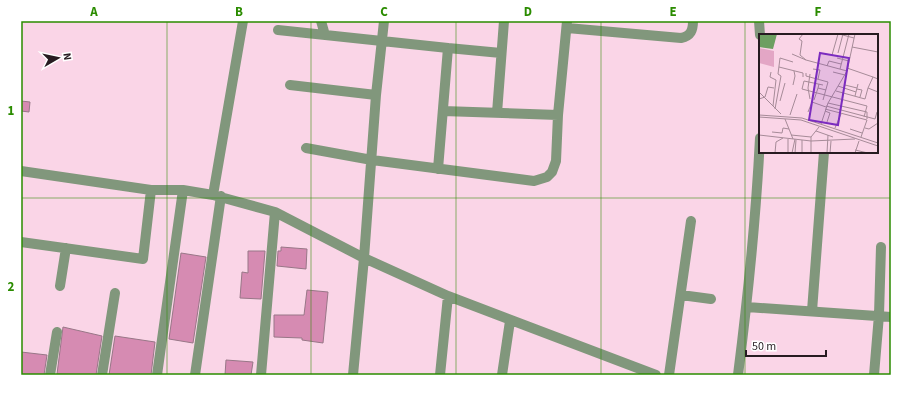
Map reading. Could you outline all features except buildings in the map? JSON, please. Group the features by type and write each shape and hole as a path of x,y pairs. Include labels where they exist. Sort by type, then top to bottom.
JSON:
{"street":[{"path":"195,375 217,196 243,21"},
{"path":"321,21 325,35"},
{"path":"353,375 364,258 376,95 383,42 384,21"},
{"path":"498,113 504,21"},
{"path":"306,148 372,160 534,181 547,177 552,172 556,161 558,115 567,24 681,38 687,36 692,31 693,21"},
{"path":"759,21 760,34"},
{"path":"278,30 501,53"},
{"path":"438,169 448,48"},
{"path":"290,85 376,95"},
{"path":"442,111 558,115"},
{"path":"738,375 747,307 759,153"},
{"path":"812,311 824,153"},
{"path":"21,171 151,190 183,190 217,196 275,212 364,258 448,296 656,375"},
{"path":"21,242 143,259 151,190"},
{"path":"157,375 183,190"},
{"path":"261,375 275,212"},
{"path":"669,375 691,221"},
{"path":"874,375 879,315 881,247"},
{"path":"60,286 66,248"},
{"path":"102,375 115,293"},
{"path":"681,295 711,299"},
{"path":"440,375 448,296"},
{"path":"747,307 891,317"},
{"path":"502,375 510,320"},
{"path":"50,375 57,332"}]}
